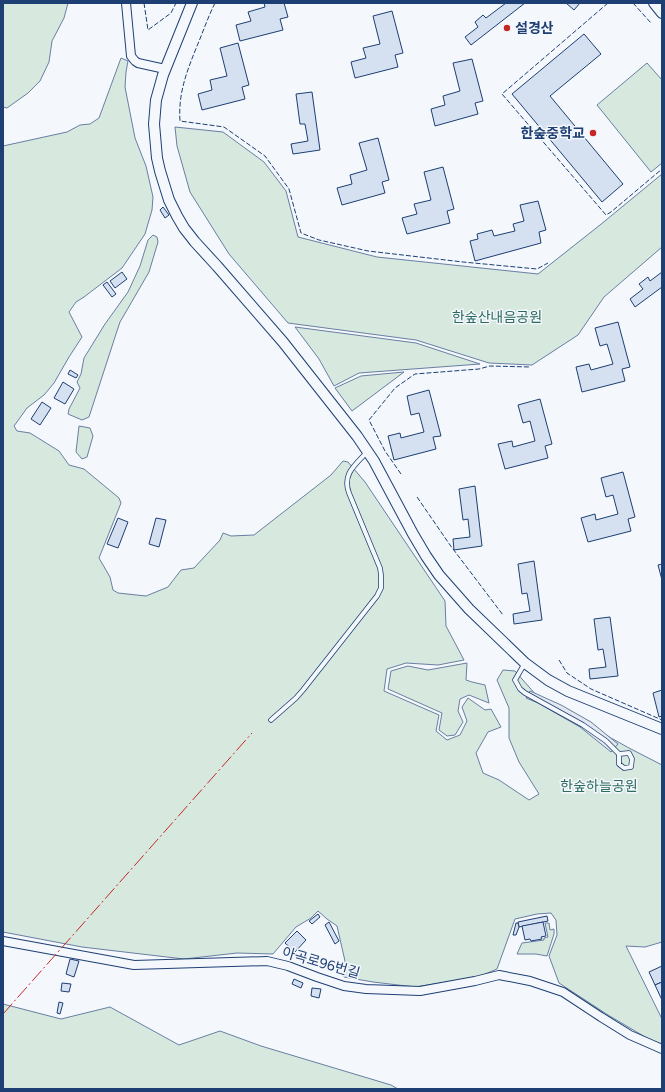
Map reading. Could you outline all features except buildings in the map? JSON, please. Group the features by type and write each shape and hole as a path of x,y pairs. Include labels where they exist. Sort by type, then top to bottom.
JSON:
{"street":[{"path":"126,3 130,52 133,59 138,63 165,69"},
{"path":"192,3 161,80 156,100 154,124 160,171 167,195 177,216 195,242 283,342 357,436 368,452 413,534 432,565 469,609 525,663 548,680 568,691 662,729"},
{"path":"654,3 662,13"},
{"name":"아곡로96번길","path":"3,941 134,965 267,960 344,986 366,989 420,991 499,975 530,981 563,992 630,1035 662,1050"}],"lane":[{"path":"271,720 303,690 371,604 381,588 380,568 346,485 346,480 351,469 368,452"},
{"path":"525,663 515,680 520,689 583,725 606,741 619,754"}],"green space":[{"path":"3,3 68,3 64,18 52,41 49,62 40,81 28,93 7,108 3,107"},
{"name":"한숲하늘공원","path":"121,58 128,61 125,87 135,138 146,166 153,197 152,210 145,234 122,268 76,302 69,312 82,337 54,383 44,395 27,408 14,426 17,431 30,433 59,451 69,465 84,469 119,498 121,503 99,558 110,577 113,590 118,593 146,596 168,587 181,570 194,568 220,540 223,533 231,536 254,535 331,475 343,461 348,462 365,482 445,601 446,626 464,660 438,665 406,663 387,669 384,691 439,715 436,731 447,740 460,735 467,721 462,707 468,698 485,710 491,709 501,727 488,732 476,753 483,773 499,780 529,800 539,794 519,762 509,738 509,708 497,680 503,670 515,671 537,696 662,765 662,942 645,947 626,946 662,1019 662,1043 657,1044 608,1015 559,983 549,956 557,935 556,920 551,913 537,914 515,919 497,969 478,977 415,987 344,977 345,961 337,926 318,911 311,918 296,927 273,954 237,953 184,959 82,947 3,932 3,146 67,132 80,125 90,124 99,118"},
{"path":"647,63 662,80 662,163 651,172 597,105"},
{"name":"한숲산내음공원","path":"175,127 223,132 264,162 286,191 298,237 377,257 538,274 662,174 662,247 604,297 578,335 532,365 489,363 416,340 288,323 229,254 190,192 177,146"},
{"path":"153,235 157,237 158,242 149,272 120,322 89,417 82,420 68,414 80,388 77,382 81,374 84,358 105,324 128,292 140,266 148,240"},
{"path":"295,327 416,343 480,364 359,373 334,386 319,359"},
{"path":"404,372 352,411 335,388 361,376"},
{"path":"79,426 90,428 93,436 87,457 82,459 76,452"},
{"path":"467,663 466,680 485,685 489,703 469,695 460,699 458,711 463,722 455,735 447,736 439,730 442,713 388,689 391,671 408,666 428,670"},
{"path":"545,923 549,923 550,930 554,929 554,934 547,956 536,954 517,954 522,943 544,940 544,938 548,937"},
{"path":"3,1004 61,1019 110,1007 179,1045 220,1031 261,1046 391,1085 398,1089 3,1089"}],"shaded area":[{"path":"530,691 561,705 591,722 618,744 611,752 580,727 538,703 526,698"}],"fence":[{"path":"144,3 148,30 171,13 176,3"},
{"path":"215,3 193,55 184,82 180,101 180,121 224,127 265,156 289,189 301,233 319,240 368,251 537,269 548,263"},
{"path":"608,3 502,94 606,215 662,169"},
{"path":"633,3 651,23"},
{"path":"401,474 385,451 369,420 395,388 415,374 479,369 490,366 530,367"},
{"path":"417,497 450,545 503,615"},
{"path":"559,660 567,673 591,689 662,720"}],"power":[{"path":"3,1014 252,733"}],"place":[{"name":"설경산","path":"507,28"},
{"name":"한숲중학교","path":"593,133"}]}
